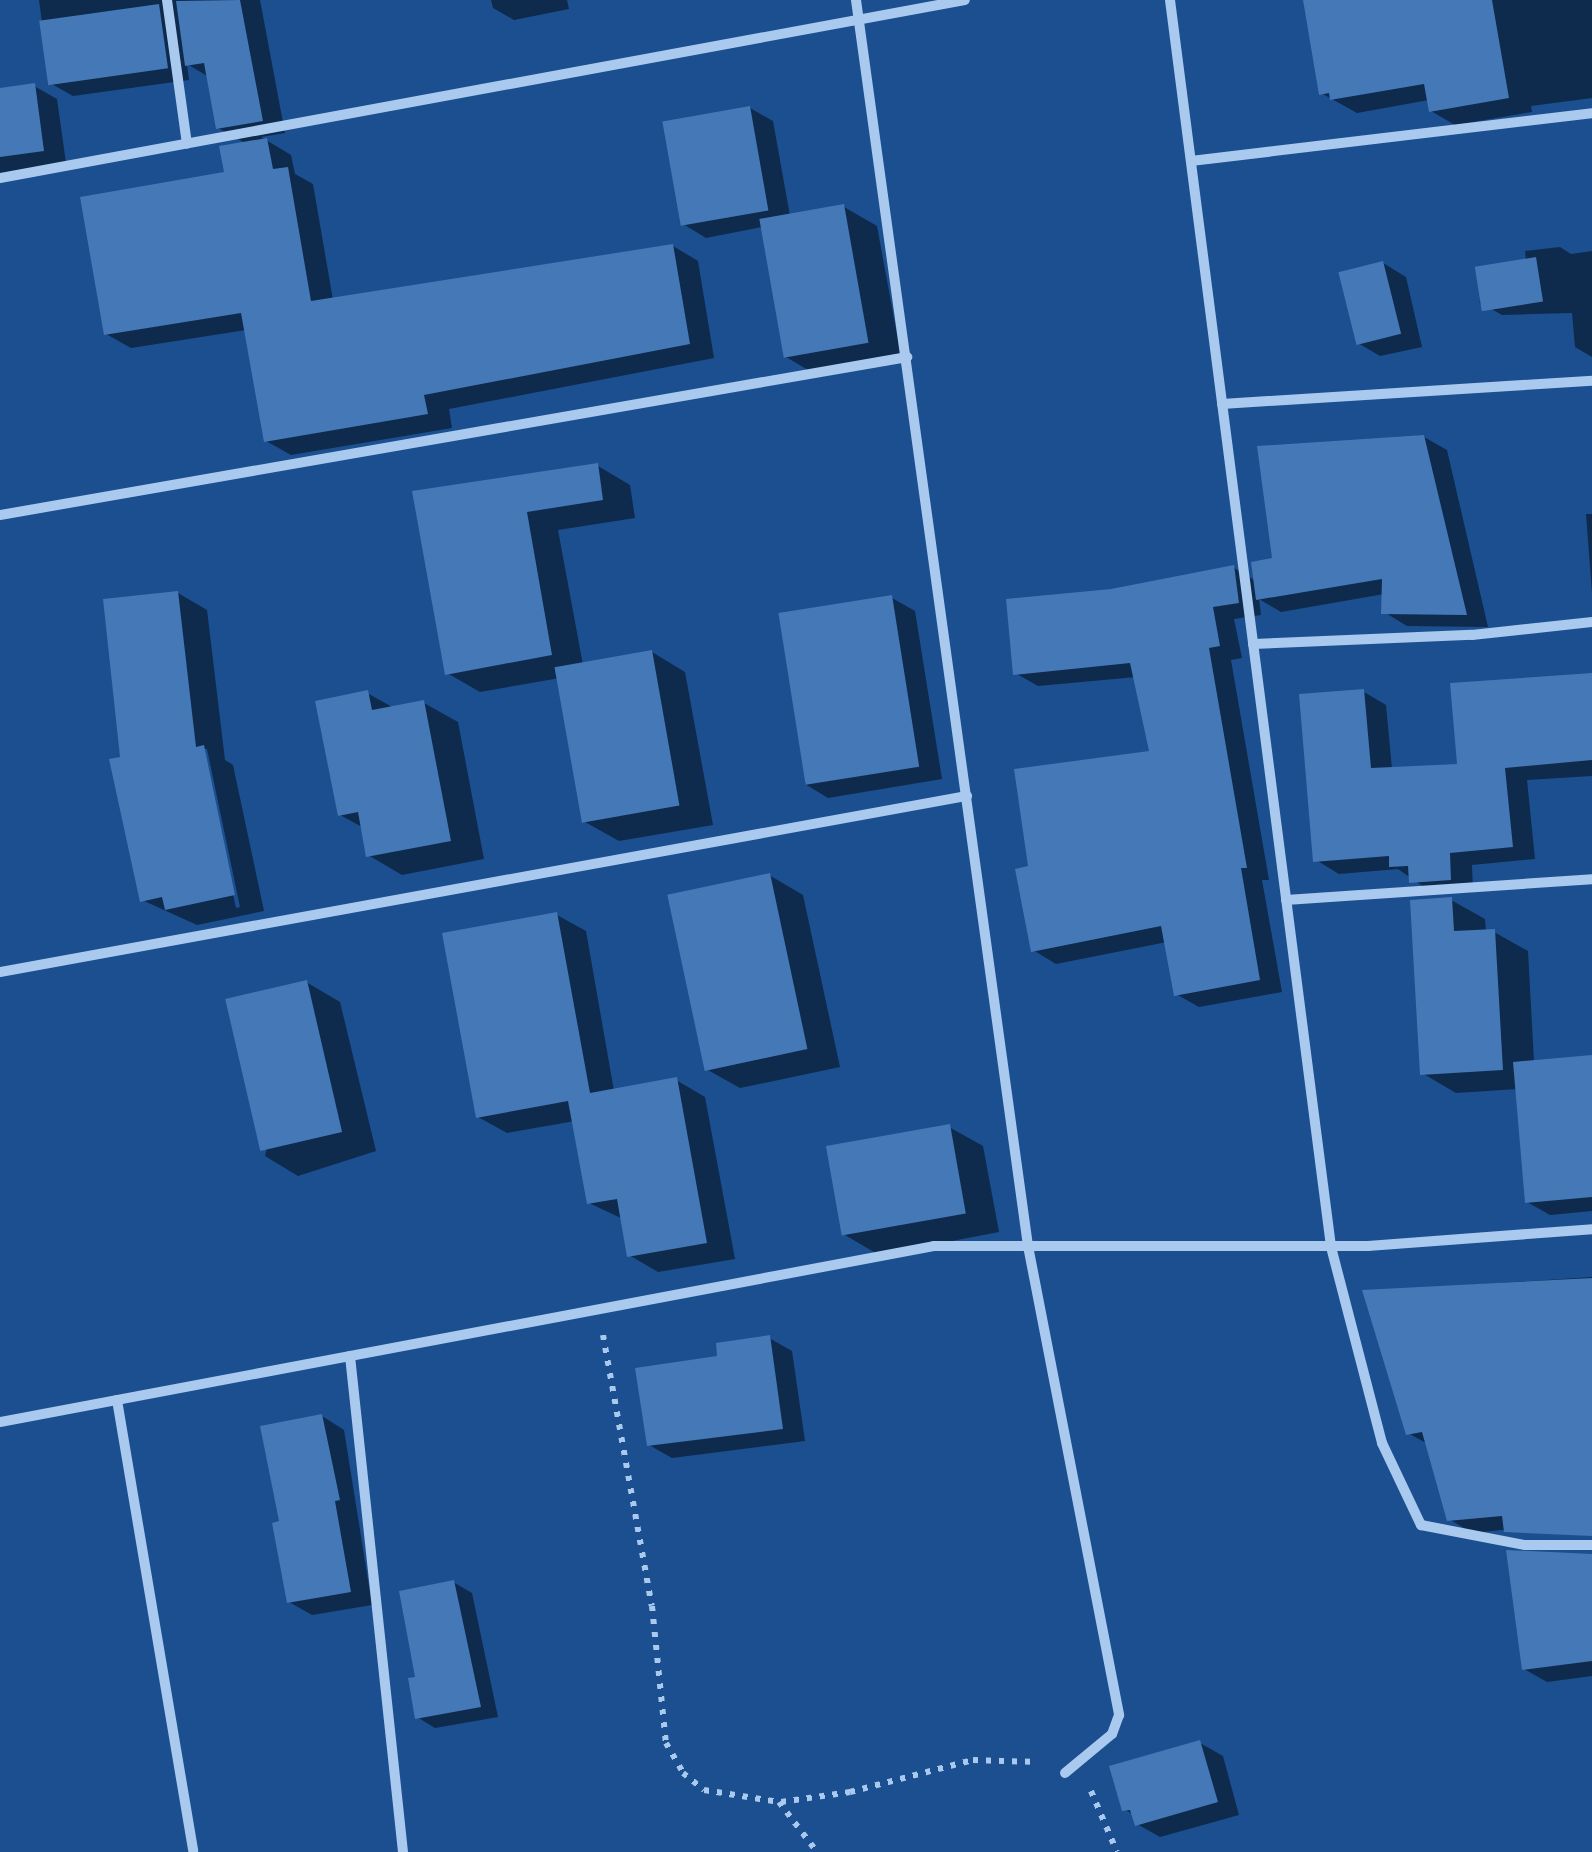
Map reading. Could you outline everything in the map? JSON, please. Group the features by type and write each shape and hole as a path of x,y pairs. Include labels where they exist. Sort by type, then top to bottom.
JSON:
{"street":[{"path":"167,0 187,144"},
{"path":"856,0 1028,1246 1119,1715 1112,1734 1065,1772"},
{"path":"0,178 964,0"},
{"path":"1170,0 1331,1247 1382,1443 1421,1525 1525,1545 1592,1545"},
{"path":"1191,161 1592,113"},
{"path":"0,515 907,357"},
{"path":"1222,404 1592,381"},
{"path":"1253,644 1472,635 1592,622"},
{"path":"0,972 967,796"},
{"path":"1286,900 1592,879"},
{"path":"0,1422 934,1246 1331,1247 1592,1229"},
{"path":"350,1356 403,1852"},
{"path":"117,1400 193,1851"}],"path":[{"path":"598,1309 652,1606 666,1742 683,1773 704,1790 780,1802 850,1792 972,1760 1040,1762 1087,1782 1117,1852"},
{"path":"780,1802 818,1852"}],"building":[{"path":"240,0 263,121 216,129 204,63 185,66 176,1"},
{"path":"1303,0 1492,0 1509,98 1429,112 1424,84 1330,100 1329,93 1319,95"},
{"path":"159,4 168,68 48,85 39,21"},
{"path":"35,83 44,151 0,157 0,88"},
{"path":"750,106 768,210 681,226 662,121"},
{"path":"267,138 273,169 288,167 311,301 673,244 690,344 424,395 428,414 264,442 241,313 104,335 80,197 224,172 219,146"},
{"path":"844,204 868,343 784,358 759,219"},
{"path":"1536,257 1543,301 1482,311 1475,267"},
{"path":"1383,261 1401,334 1357,345 1338,272"},
{"path":"1424,435 1467,615 1381,614 1382,579 1256,600 1251,562 1272,558 1257,446"},
{"path":"598,463 603,500 527,512 552,655 445,675 412,491"},
{"path":"1234,565 1239,603 1213,607 1220,646 1209,648 1247,868 1241,868 1260,980 1174,996 1161,926 1031,952 1015,869 1028,866 1014,769 1149,751 1130,663 1013,675 1006,599 1111,589"},
{"path":"178,591 196,747 204,745 235,895 165,910 162,897 140,902 109,759 120,757 103,599"},
{"path":"892,595 919,767 806,785 778,613"},
{"path":"652,650 679,806 582,823 555,667"},
{"path":"1592,673 1592,760 1505,768 1513,847 1450,853 1451,880 1409,883 1408,866 1389,867 1389,856 1313,862 1299,694 1364,689 1371,768 1457,764 1450,683"},
{"path":"368,690 372,710 424,700 451,841 366,857 358,812 338,816 315,701"},
{"path":"770,873 807,1049 705,1071 667,895"},
{"path":"1452,897 1454,931 1495,929 1503,1070 1420,1075 1410,900"},
{"path":"557,912 590,1093 677,1077 707,1243 627,1257 617,1199 587,1204 568,1101 476,1118 442,933"},
{"path":"307,980 342,1132 260,1151 225,999"},
{"path":"1592,1055 1592,1197 1525,1203 1513,1062"},
{"path":"950,1124 966,1214 842,1235 826,1146"},
{"path":"1592,1278 1592,1536 1504,1532 1502,1516 1447,1521 1422,1432 1406,1435 1362,1290"},
{"path":"770,1335 783,1429 647,1446 635,1368 717,1356 716,1343"},
{"path":"322,1414 340,1500 335,1501 351,1592 287,1603 272,1523 279,1521 260,1426"},
{"path":"1506,1550 1592,1554 1592,1661 1522,1670"},
{"path":"454,1580 481,1707 415,1719 408,1678 415,1677 399,1591"},
{"path":"1200,1740 1218,1802 1135,1826 1130,1810 1122,1811 1109,1766"}]}
